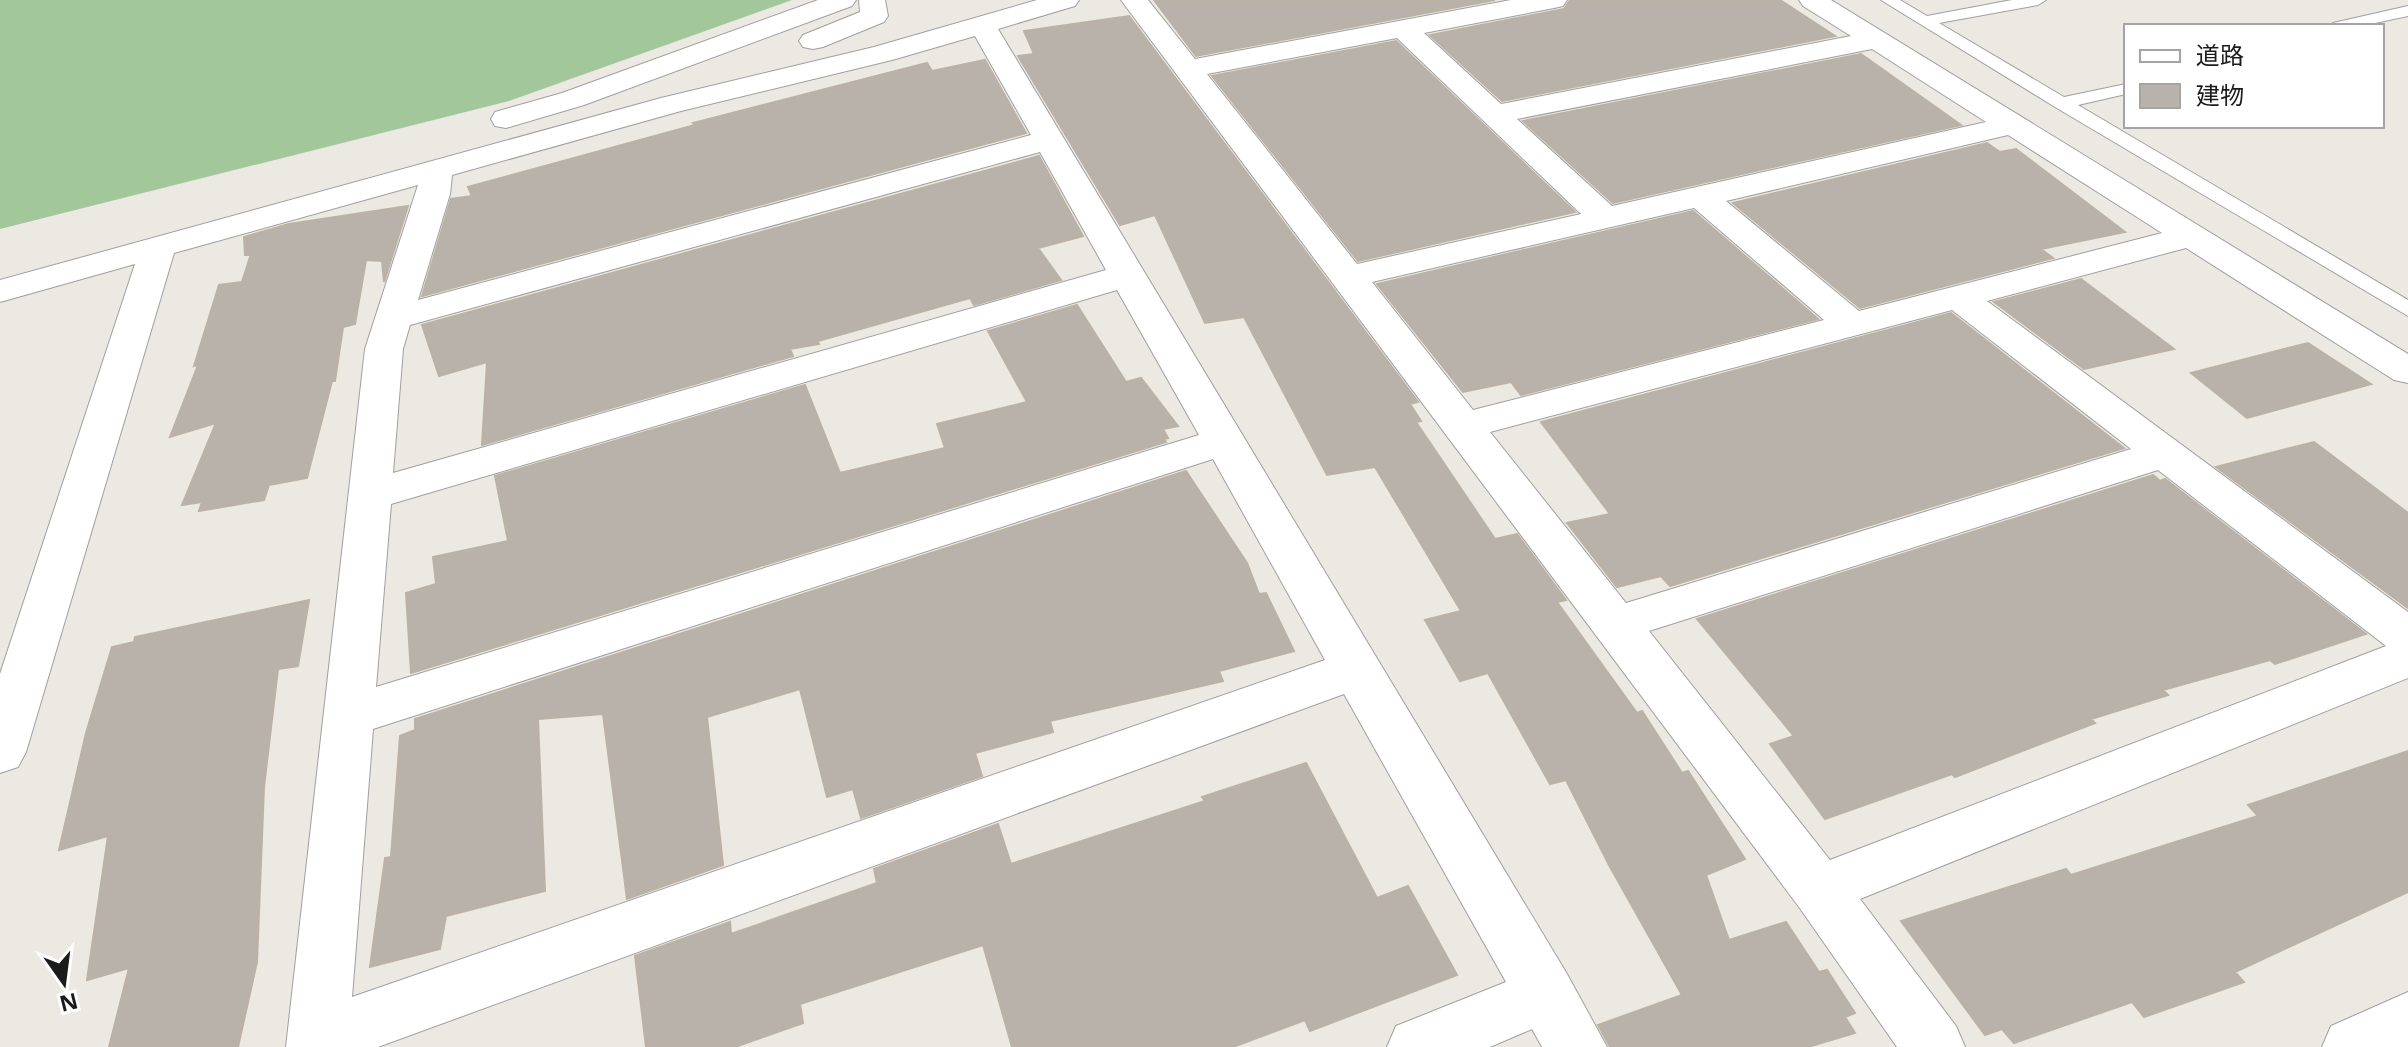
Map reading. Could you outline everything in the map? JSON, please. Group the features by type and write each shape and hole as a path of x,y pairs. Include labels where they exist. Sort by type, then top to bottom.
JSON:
{"street":[{"path":"0,264 573,99 843,0"},
{"path":"672,104 713,82 874,16 872,0"},
{"path":"0,291 672,104 882,54 1066,0"},
{"path":"1134,0 1819,889 1934,1047"},
{"path":"1187,69 1554,0"},
{"path":"1812,0 2408,371"},
{"path":"982,24 1576,1047"},
{"path":"1403,28 1605,218"},
{"path":"1494,114 1876,40"},
{"path":"1348,277 2013,125"},
{"path":"391,319 1049,140"},
{"path":"437,169 433,194 384,349 317,1043 1357,669"},
{"path":"1701,197 1852,324"},
{"path":"1462,426 2192,236"},
{"path":"0,752 159,245"},
{"path":"370,495 1128,275"},
{"path":"1958,297 2408,637"},
{"path":"349,716 1225,441"},
{"path":"1615,624 2165,453"},
{"path":"1819,889 2408,658"},
{"path":"1418,1047 1546,994"},
{"path":"2353,1047 2408,1021"}],"lane":[{"path":"1889,0 2408,309"},
{"path":"1924,21 2038,0"},
{"path":"2348,24 2408,11"},
{"path":"2061,103 2124,89"},
{"path":"2382,294 2408,287"}],"green space":[{"path":"0,0 792,0 509,101 0,229"}],"building":[{"path":"1154,0 1495,0 1196,56"},
{"path":"1570,0 1780,0 1835,36 1502,101 1430,35 1564,9"},
{"path":"1129,16 1418,402 1410,404 1421,421 1416,422 1495,539 1517,534 1566,600 1557,602 1637,713 1642,711 1682,773 1688,771 1745,859 1706,875 1729,940 1786,922 1819,972 1827,970 1855,1013 1845,1017 1855,1033 1808,1047 1610,1047 1598,1025 1682,995 1609,865 1566,780 1550,784 1488,673 1460,681 1425,620 1461,611 1375,467 1327,475 1244,317 1205,323 1155,215 1120,225 1018,56 1034,54 1024,31"},
{"path":"1396,41 1575,212 1358,261 1212,76"},
{"path":"1861,54 1961,125 1613,203 1523,121"},
{"path":"985,60 1026,133 422,296 451,199 472,196 468,187 695,125 693,123 927,63 932,71"},
{"path":"1987,143 2000,152 2016,149 2125,232 2041,249 2053,258 1860,308 1733,203"},
{"path":"1039,156 1083,236 1038,248 1061,280 974,305 970,298 818,341 819,344 790,349 793,356 482,445 487,362 439,376 422,325"},
{"path":"408,206 384,282 382,261 366,260 355,324 343,327 335,381 332,381 307,478 269,485 264,500 199,511 202,502 182,505 216,423 170,437 198,365 194,366 219,285 242,282 250,257 255,255 245,255 244,237 289,224"},
{"path":"1693,211 1818,319 1521,395 1511,382 1463,392 1377,284"},
{"path":"2081,279 2174,349 2084,369 1994,302"},
{"path":"1077,305 1126,382 1141,378 1178,426 1163,429 1168,438 1164,439 1166,442 411,673 406,593 436,584 433,557 508,541 495,476 805,385 840,473 945,448 937,424 1027,402 988,331"},
{"path":"1951,313 2124,448 1670,586 1661,576 1617,587 1567,523 1610,514 1541,422"},
{"path":"2308,343 2371,384 2247,418 2191,373"},
{"path":"2314,442 2408,513 2408,608 2216,467"},
{"path":"1186,471 1247,563 1259,594 1266,593 1294,651 1219,671 1223,681 1050,721 1053,732 975,753 982,776 861,818 853,789 827,797 800,689 707,717 723,865 627,899 603,714 538,719 545,891 446,916 440,949 370,967 385,858 391,857 400,736 415,730 415,719"},
{"path":"2153,475 2160,481 2165,479 2366,634 2275,664 2270,660 2163,690 2168,695 2091,719 2095,723 1955,777 1952,774 1825,819 1770,744 1794,736 1697,619"},
{"path":"309,600 298,666 278,669 264,787 257,962 238,1047 109,1047 129,968 87,980 108,836 59,850 86,733 112,647 134,642 135,637"},
{"path":"2408,751 2408,892 2235,972 2244,982 2144,1017 2132,1002 2014,1043 2002,1029 1985,1035 1901,921 2066,869 2071,875 2258,816 2248,805"},
{"path":"1306,763 1377,898 1408,886 1457,975 1310,1031 1305,1020 1233,1047 1012,1047 983,945 800,1004 803,1023 735,1047 646,1047 635,956 730,922 731,934 877,883 874,869 998,824 1011,864 1205,801 1202,797"}]}
